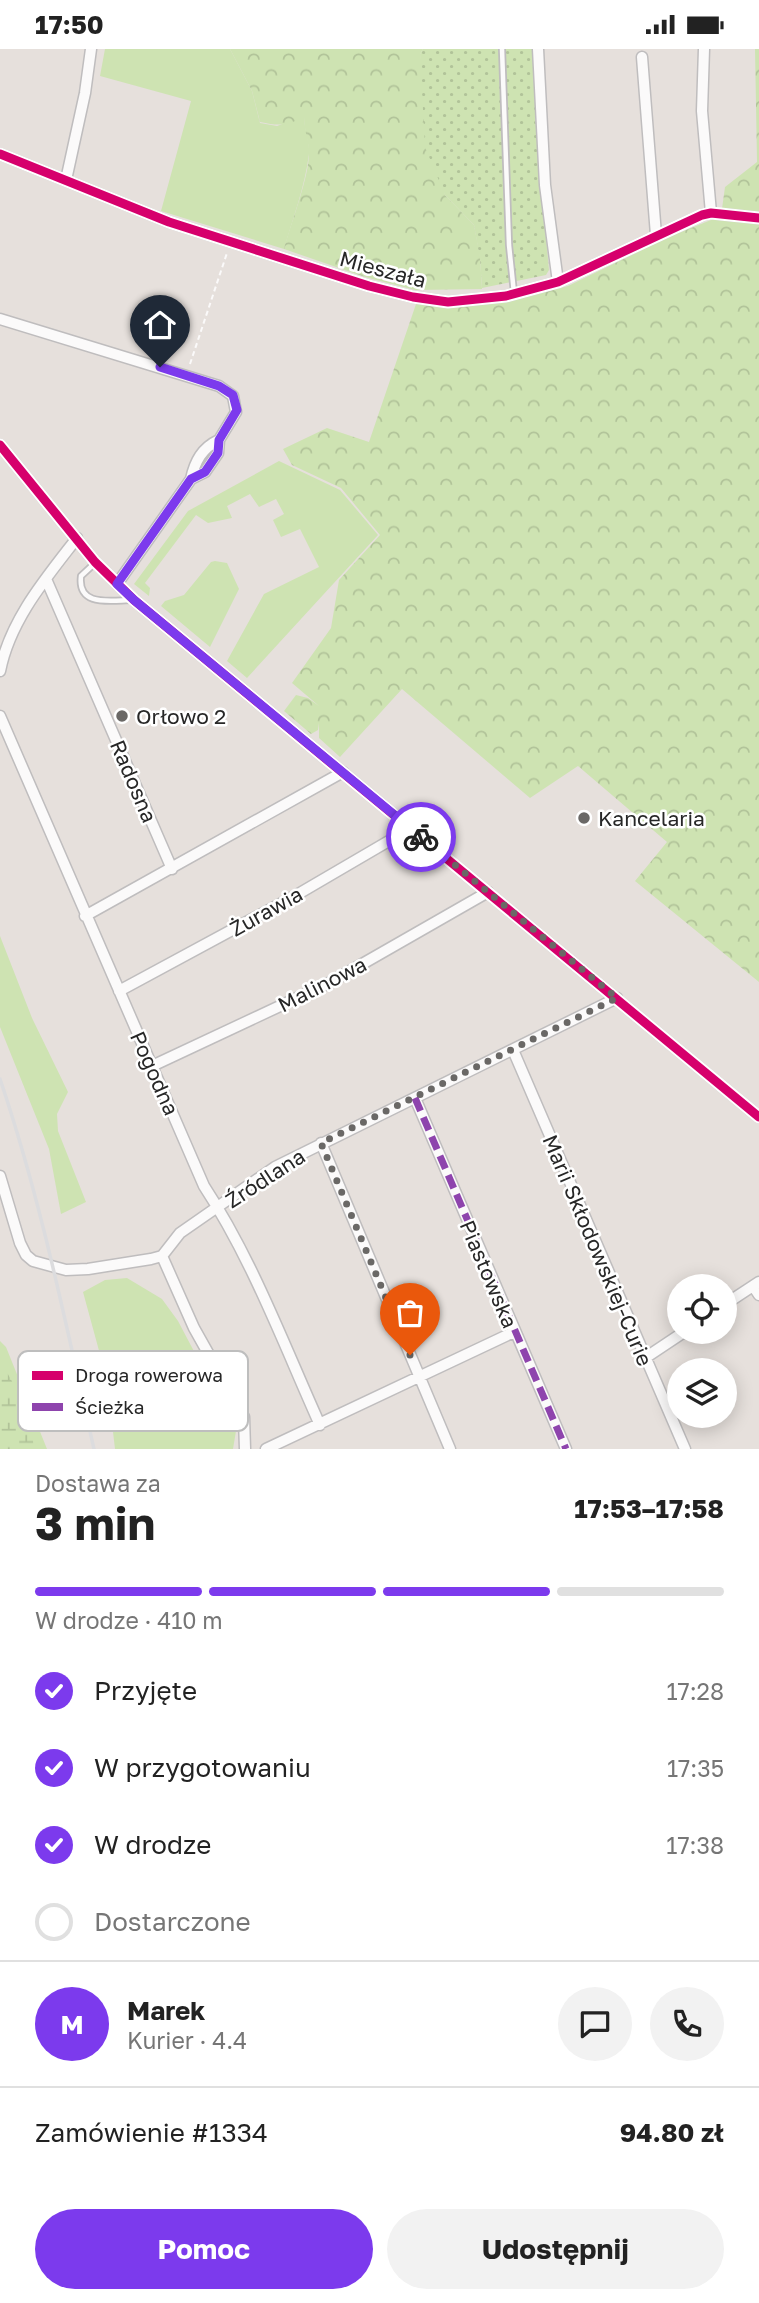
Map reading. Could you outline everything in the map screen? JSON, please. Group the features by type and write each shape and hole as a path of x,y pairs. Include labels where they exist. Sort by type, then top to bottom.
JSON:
{"street":[{"path":"66,180 85,93 91,49"},
{"path":"538,49 545,185 558,282"},
{"path":"704,49 702,111 711,213"},
{"path":"642,57 656,235"},
{"name":"Mieszała","path":"0,155 169,222 369,286 412,297 448,302 514,295 558,282 695,217 711,213 759,218"},
{"path":"0,319 186,375 219,386 233,395 236,412 219,440 208,445 194,464 191,479 117,584"},
{"path":"0,445 95,562 134,600 759,1117"},
{"path":"0,671 1,655 28,605 77,538"},
{"name":"Radosna","path":"46,579 172,869"},
{"name":"Pogodna","path":"0,716 204,1186 218,1207 258,1288 320,1425"},
{"path":"85,916 342,772"},
{"name":"Żurawia","path":"119,991 293,897 411,828"},
{"name":"Malinowa","path":"152,1066 329,983 488,892"},
{"name":"Źródlana","path":"162,1256 180,1233 275,1167 617,998"},
{"name":"Marii Skłodowskiej-Curie","path":"513,1050 685,1449"},
{"name":"Piastowska","path":"415,1098 566,1449"},
{"path":"321,1143 450,1449"},
{"path":"0,1177 20,1243 26,1255 33,1261 66,1270 88,1269 162,1256 185,1310 208,1351"},
{"path":"737,1298 757,1287"},
{"path":"266,1449 514,1332"},
{"path":"645,1358 667,1343"},
{"path":"244,1431 245,1449"}],"lane":[{"path":"502,49 508,232 514,295"},
{"path":"95,562 80,576 80,588 85,595 98,600 134,600"}],"path":[{"path":"186,375 231,241"}],"green space":[{"path":"105,49 230,49 252,91 260,123 277,126 304,116 309,154 302,190 284,249 161,211 191,101 100,76"},
{"path":"230,49 423,49 420,54 445,195 474,225 480,256 482,289 415,290 365,277 284,249 309,161 304,117 282,124 260,122 252,91"},
{"path":"423,49 535,49 535,116 549,270 546,275 482,288 474,225 445,195 425,147 420,54"},
{"path":"755,49 759,49 759,982 635,881 667,842 578,766 530,798 402,689 340,757 319,738 319,723 318,730 311,734 284,711 296,695 308,698 319,706 292,683 331,628 339,580 380,535 341,488 292,465 283,449 327,428 369,442 416,304 457,305 513,300 568,286 671,236 721,216 725,187 757,162"},
{"path":"279,461 340,490 378,535 247,678 227,661 264,594 319,567 300,529 281,537 273,520 284,514 276,499 259,507 250,494 227,506 232,518 208,523 196,515 145,583 150,588 149,596 134,584 188,511"},
{"path":"211,562 227,563 239,589 210,647 161,606 165,601 184,595"},
{"path":"0,936 32,1018 68,1092 57,1114 58,1131 86,1202 61,1214 49,1149 0,1027"},
{"path":"127,1278 162,1299 178,1321 194,1351 99,1351 83,1292 105,1280"},
{"path":"0,1341 6,1347 18,1377 18,1431 40,1431 47,1449 0,1449"},
{"path":"0,1360 18,1392 18,1431 31,1431 35,1449 0,1449"},
{"path":"113,1431 236,1431 233,1449 115,1449"}],"railway":[{"path":"0,1079 28,1170 72,1351"},
{"path":"90,1431 94,1449"}],"marked path":[{"path":"415,1098 566,1449"}],"cycle path":[{"path":"0,154 169,222 369,286 448,302 506,296 558,282 702,215 711,213 759,218"},
{"path":"0,445 95,562 134,600 759,1117"}],"way so far":[{"path":"410,1355 321,1143 617,998 421,837"}],"place":[{"name":"Orłowo 2","path":"122,716"},
{"name":"Kancelaria","path":"584,818"}],"route":[{"path":"160,367 219,386 233,395 237,410 219,440 218,453 205,472 191,479 117,584 421,837"}]}
